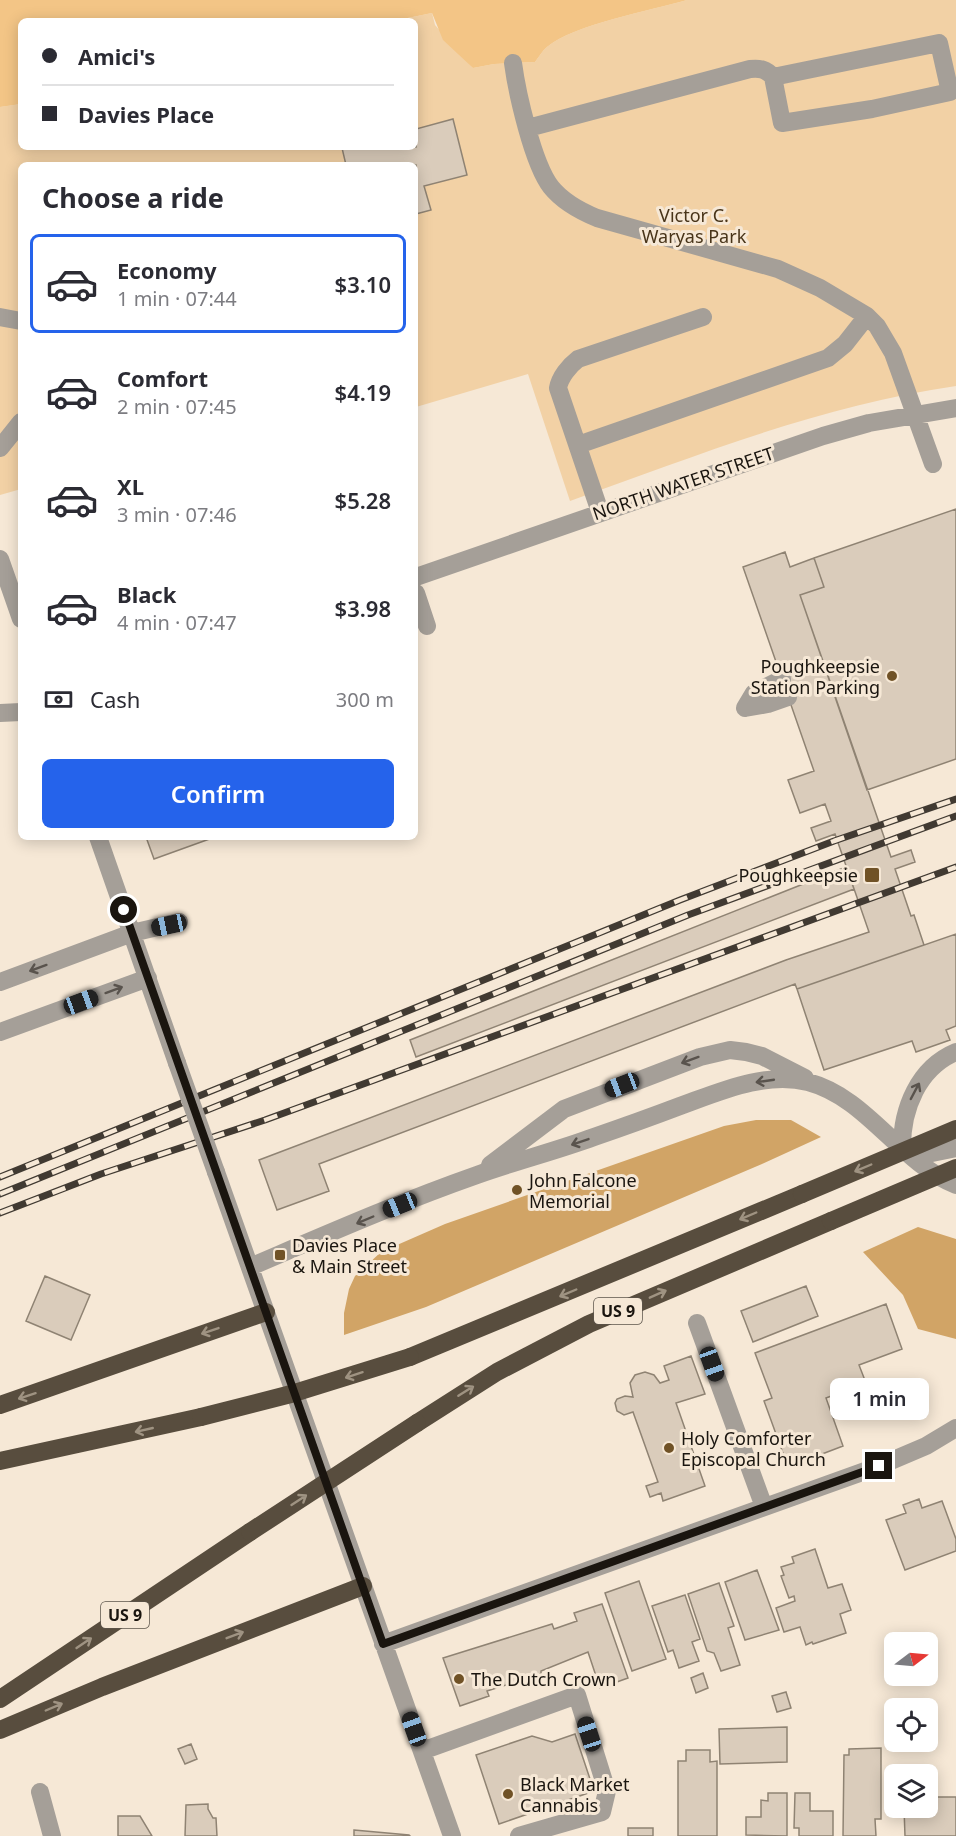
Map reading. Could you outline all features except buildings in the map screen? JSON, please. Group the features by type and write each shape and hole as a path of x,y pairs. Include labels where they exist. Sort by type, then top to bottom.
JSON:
{"highway":[{"name":"US 9","path":"0,1461 201,1417 301,1391 410,1357 956,1129"},
{"name":"US 9","path":"0,1699 497,1372 589,1324 956,1168"},
{"path":"0,1405 266,1312"},
{"path":"0,1730 102,1687 363,1586"}],"street":[{"path":"528,128 759,68 767,71 772,77 782,123 950,92 939,43 772,77"},
{"path":"513,63 528,128 543,176 564,201 580,211 608,222 778,269 820,288 867,316 877,326 893,352 933,464"},
{"path":"578,445 828,358 845,344 867,316"},
{"path":"0,317 18,320"},
{"path":"600,512 558,388 560,380 578,359 703,317"},
{"name":"NORTH WATER STREET","path":"418,576 823,436 869,423 956,408"},
{"path":"0,448 18,426"},
{"path":"0,560 18,611"},
{"path":"418,599 427,626"},
{"path":"782,679 754,693 745,708 768,704 788,697"},
{"path":"0,713 18,712"},
{"path":"99,840 452,1836"},
{"path":"0,981 132,933 179,922"},
{"path":"0,1032 148,978"},
{"path":"478,1174 564,1109 644,1077 730,1050 762,1056 846,1100 930,1171 956,1185"},
{"path":"904,1149 905,1116 917,1087 938,1062 956,1052"},
{"path":"250,1268 478,1174 572,1145 744,1085 787,1079 823,1087"},
{"path":"904,1149 932,1153 956,1148"},
{"path":"697,1323 764,1507"},
{"path":"383,1644 901,1457 926,1446 956,1428"},
{"path":"422,1751 577,1695 607,1791 602,1812 519,1836"},
{"path":"40,1792 52,1836"}],"green space":[{"name":"Victor C. Waryas Park","path":"687,0 956,0 956,386 906,395 808,419 712,450 570,501 528,374 418,406 418,162 18,162 18,490 0,495 0,107 18,104 18,150 418,150 418,18 408,18 432,13 435,25 473,68 494,64 535,62 547,47 559,39 614,19"}],"shaded area":[{"path":"0,0 687,0 575,32 547,47 535,62 494,64 473,68 443,40 432,13 408,18 18,18 18,104 0,107"},
{"path":"756,1120 791,1120 821,1137 426,1307 344,1335 344,1313 349,1289 355,1276 381,1252 445,1224 724,1126"},
{"path":"918,1227 956,1239 956,1339 918,1329 903,1295 863,1252"}],"railway":[{"path":"0,1177 680,900 834,841 956,799"},
{"path":"0,1194 688,915 956,816"},
{"path":"0,1213 101,1174 265,1120 956,867"}],"place":[{"name":"Poughkeepsie Station Parking","path":"892,676"},
{"name":"Poughkeepsie","path":"872,875"},
{"name":"John Falcone Memorial","path":"517,1190"},
{"name":"Davies Place & Main Street","path":"280,1255"},
{"name":"Holy Comforter Episcopal Church","path":"669,1448"},
{"name":"The Dutch Crown","path":"459,1679"},
{"name":"Black Market Cannabis","path":"508,1794"}],"route":[{"path":"124,910 383,1644 879,1466"}]}
